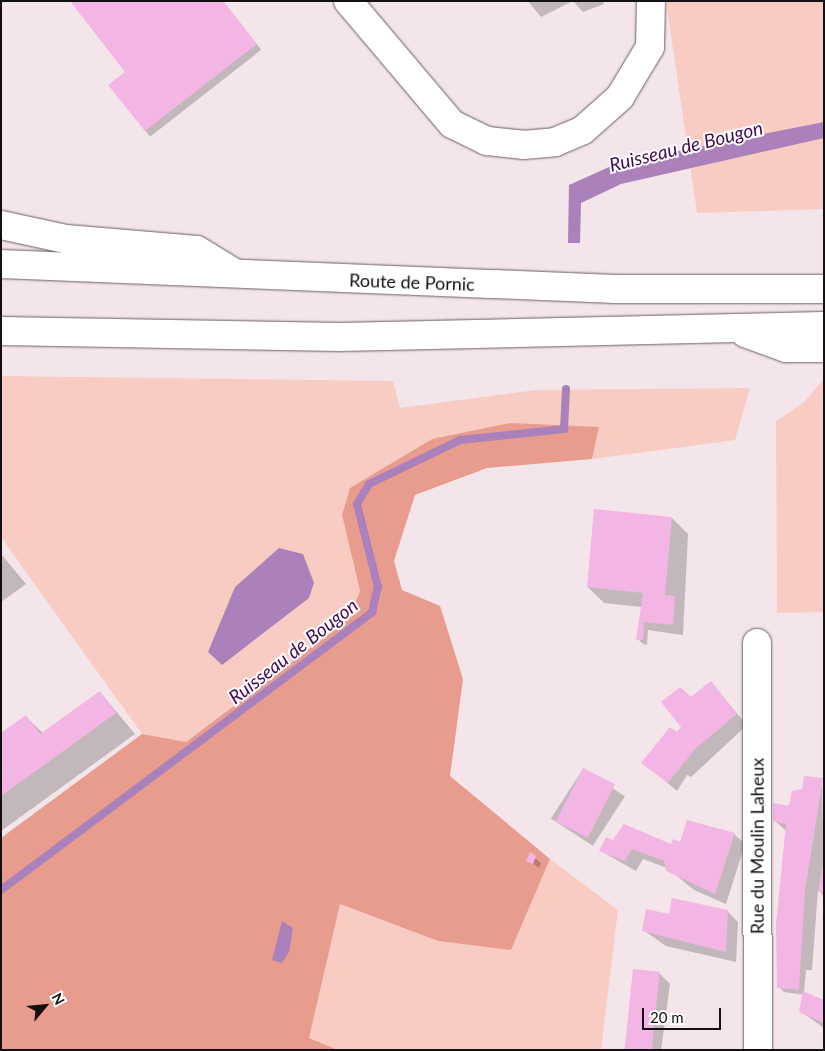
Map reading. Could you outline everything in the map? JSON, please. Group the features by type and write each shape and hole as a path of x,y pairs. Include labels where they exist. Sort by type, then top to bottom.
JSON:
{"main road":[{"path":"348,1 452,124 487,141 523,145 554,142 583,130 620,97 650,46 651,1"},
{"path":"1,225 66,239 197,250 234,273"},
{"name":"Route de Pornic","path":"1,264 596,288 824,290"},
{"path":"1,331 322,337 824,326"},
{"path":"730,327 786,348 824,348"},
{"name":"Rue du Moulin Laheux","path":"757,643 758,1050"}],"shaded area":[{"path":"666,1 824,1 824,209 697,213"},
{"path":"824,122 824,138 621,184 581,203 580,243 568,243 569,185 618,163"},
{"path":"1,376 393,381 400,408 537,390 750,388 735,440 592,459 599,428 432,439 350,488 342,515 360,591 348,620 186,742 142,734 1,537"},
{"path":"824,379 824,612 777,613 776,421 803,403"},
{"path":"510,423 599,427 592,459 487,468 415,495 394,561 402,590 440,606 463,679 450,776 550,859 511,950 438,941 340,904 309,1038 338,1050 1,1050 1,838 142,734 186,742 348,620 360,591 342,515 350,488 432,439"},
{"path":"279,548 303,554 314,583 309,598 222,665 208,652 235,587"},
{"path":"550,859 618,910 601,1050 338,1050 309,1038 340,904 438,941 511,950"},
{"path":"282,921 293,928 289,952 282,963 272,960"}],"building":[{"path":"70,1 223,1 257,44 145,131 108,85 125,72"},
{"path":"594,509 672,517 665,595 675,596 673,625 644,622 643,640 636,640 643,593 587,587"},
{"path":"711,681 737,714 695,749 668,783 641,763 670,727 677,732 681,727 661,702 680,687 691,697"},
{"path":"100,691 116,713 1,796 1,733 26,715 40,734"},
{"path":"583,768 615,784 588,838 556,821"},
{"path":"804,776 823,778 805,891 799,990 777,988 776,924 786,824 773,821 773,803 789,806 792,791 802,789"},
{"path":"687,820 735,833 715,894 666,871 664,861 632,849 625,861 599,851 606,837 613,840 624,824 671,844 673,839 680,842"},
{"path":"530,852 536,856 533,864 526,861"},
{"path":"824,862 824,893 818,892"},
{"path":"672,898 728,910 726,952 642,931 646,909 669,914"},
{"path":"633,969 660,972 652,1050 625,1050"},
{"path":"803,991 824,1000 824,1023 799,1012"}],"waterway":[{"name":"Ruisseau de Bougon","path":"1,890 372,612 378,587 357,504 369,484 460,440 564,429 566,389"}]}
